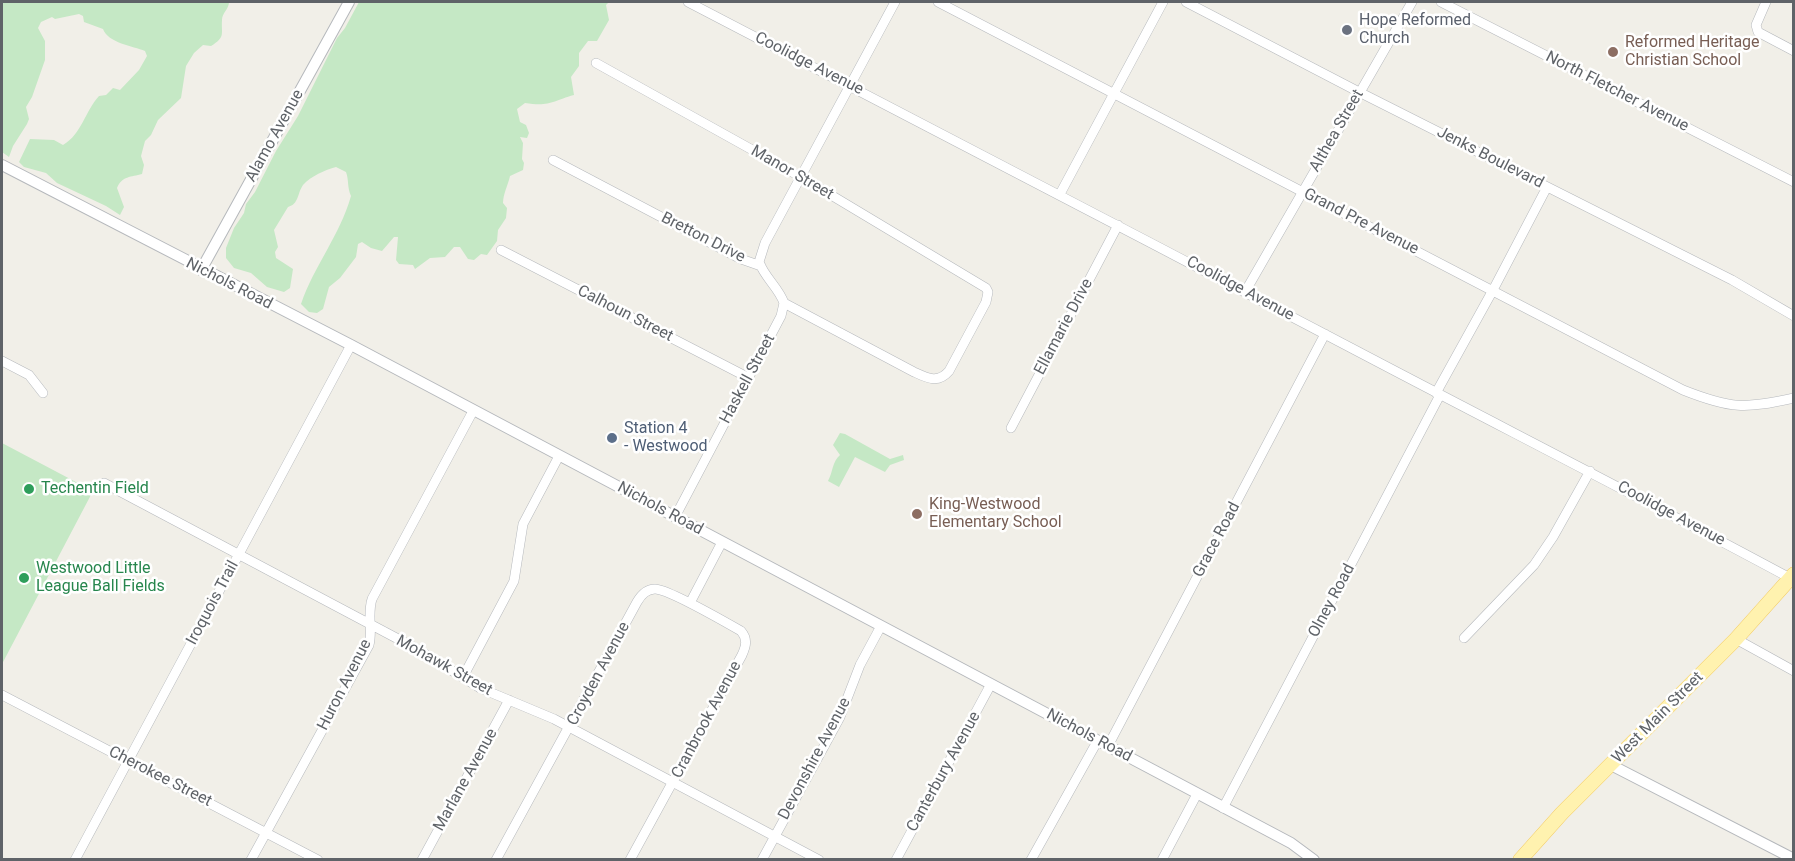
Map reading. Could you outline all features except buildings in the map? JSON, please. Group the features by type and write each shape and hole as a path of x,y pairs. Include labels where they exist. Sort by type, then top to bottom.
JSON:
{"main road":[{"name":"West Main Street","path":"1520,860 1562,813 1736,639 1792,576"}],"street":[{"name":"Alamo Avenue","path":"201,270 349,2"},
{"name":"Coolidge Avenue","path":"688,2 1060,194 1438,394 1792,576"},
{"path":"761,266 760,256 765,243 895,2"},
{"name":"Grand Pre Avenue","path":"938,2 1663,380 1699,396 1730,406 1748,407 1794,398"},
{"path":"1060,194 1163,2"},
{"name":"Jenks Boulevard","path":"1186,2 1732,280 1794,316"},
{"name":"Althea Street","path":"1245,292 1301,191 1412,2"},
{"name":"North Fletcher Avenue","path":"1441,2 1794,182"},
{"path":"1766,2 1756,25 1758,33 1794,51"},
{"name":"Manor Street","path":"596,63 801,177 986,288 988,297 949,371 945,376 935,380 914,372 784,303"},
{"name":"Bretton Drive","path":"553,160 741,259 761,266 784,303"},
{"name":"Nichols Road","path":"2,165 201,270 351,345 992,684 1291,843 1314,860"},
{"name":"Olney Road","path":"1223,808 1547,187"},
{"name":"Ellamarie Drive","path":"1011,428 1118,225"},
{"name":"Calhoun Street","path":"501,250 749,378"},
{"name":"Haskell Street","path":"675,518 781,316 784,303"},
{"name":"Grace Road","path":"1031,860 1103,743 1325,334"},
{"name":"Iroquois Trail","path":"75,860 351,345"},
{"path":"2,361 29,375 43,393"},
{"name":"Huron Avenue","path":"250,860 366,652 371,639 369,611 376,591 473,411"},
{"path":"463,677 510,589 516,573 523,524 559,456"},
{"path":"1464,638 1544,552 1590,471"},
{"name":"Mohawk Street","path":"104,483 417,650 480,688 543,714 819,860"},
{"path":"690,603 722,542"},
{"name":"Croyden Avenue","path":"496,860 640,597 656,589 690,603"},
{"name":"Cranbrook Avenue","path":"630,860 742,655 746,643 746,638 741,631 690,603"},
{"name":"Devonshire Avenue","path":"762,860 840,717 860,665 881,626"},
{"path":"1736,639 1794,671"},
{"name":"Canterbury Avenue","path":"896,860 992,684"},
{"name":"Cherokee Street","path":"2,695 318,860"},
{"name":"Marlane Avenue","path":"422,860 509,700"},
{"path":"1611,765 1794,859"},
{"path":"1162,860 1197,794"}],"green space":[{"path":"2,2 229,2 222,18 221,38 211,46 203,45 194,53 186,66 181,98 158,120 151,135 145,141 141,156 144,165 142,174 124,179 119,184 117,188 124,207 120,215 57,183 46,173 24,167 19,162 30,139 54,140 63,145 75,135 99,96 106,95 113,88 120,90 139,70 147,56 145,51 115,41 103,29 84,22 83,16 79,14 55,19 52,17 41,22 38,28 45,41 45,60 32,97 26,107 29,119 9,157 2,152"},
{"path":"359,2 609,2 606,5 609,20 597,41 588,41 579,53 579,66 571,77 574,95 546,104 525,103 517,109 520,122 526,125 529,133 527,138 520,137 523,143 523,170 510,176 503,200 507,208 506,218 498,230 497,241 487,255 481,254 474,260 468,259 460,247 454,247 445,257 430,258 415,269 413,265 399,264 396,260 398,237 394,237 382,251 362,242 358,244 356,257 340,278 329,287 323,309 317,313 309,312 301,304 306,290 340,224 351,196 346,172 336,167 306,182 296,201 288,207 274,230 278,247 275,252 276,258 293,269 290,288 284,292 267,287 251,273 234,268 226,258 226,248 234,228 244,213 246,204 298,116 337,38"},
{"path":"840,433 890,459 903,455 904,460 890,465 885,472 855,457 839,487 828,481 835,461 840,455 833,445"},
{"name":"Westwood Little League Ball Fields","path":"2,443 93,491 2,664"}],"place":[{"name":"Hope Reformed Church","path":"1347,30"},
{"name":"Reformed Heritage Christian School","path":"1613,52"},
{"name":"Station 4 - Westwood","path":"612,438"},
{"name":"Techentin Field","path":"29,489"},
{"name":"King-Westwood Elementary School","path":"917,514"},
{"name":"Westwood Little League Ball Fields","path":"24,578"}]}
